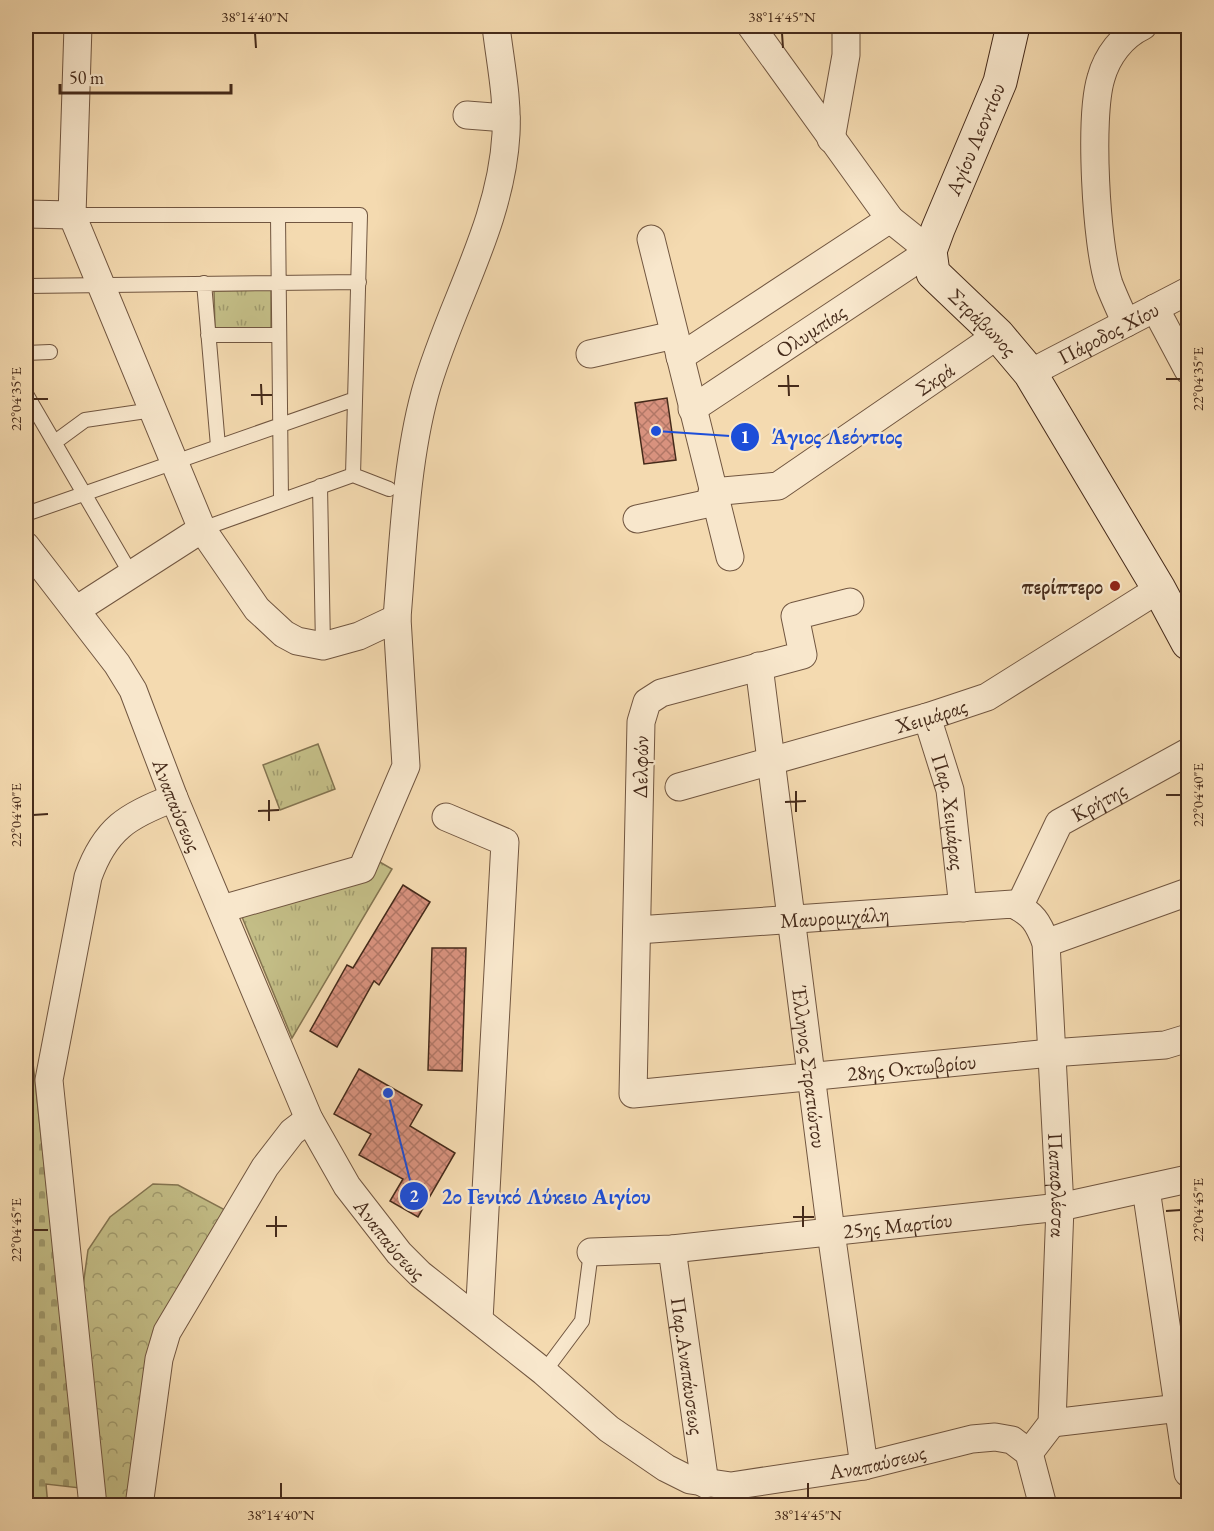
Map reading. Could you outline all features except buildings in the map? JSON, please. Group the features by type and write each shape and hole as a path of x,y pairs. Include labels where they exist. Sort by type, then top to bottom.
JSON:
{"street":[{"path":"78,26 72,215 202,529 257,609 284,634 304,643 324,646 359,636 397,618"},
{"path":"222,909 362,869 406,766 397,618 405,517 425,393 487,229 501,168 506,118 496,26"},
{"path":"751,26 890,219 930,251"},
{"path":"831,139 846,55 846,26"},
{"name":"Αγίου Λεοντίου","path":"930,251 1000,82 1013,26"},
{"path":"1125,323 1109,283 1098,218 1096,114 1100,78 1108,60 1126,36 1143,26"},
{"path":"467,115 506,118"},
{"path":"26,214 72,215"},
{"path":"590,354 677,346 890,219"},
{"path":"651,239 713,497 730,557"},
{"name":"Στράβωνος","path":"930,251 933,273 938,280 998,334 1030,373 1159,589 1188,643"},
{"name":"Ολυμπίας","path":"692,409 930,251"},
{"name":"Πάροδος Χίου","path":"1030,373 1188,291"},
{"path":"1155,308 1188,370"},
{"name":"Σκρά","path":"638,519 713,497 778,486 998,334"},
{"path":"76,610 202,529"},
{"name":"Αναπαύσεως","path":"26,546 76,610 133,690 174,798 309,1119 347,1186 399,1253 420,1274 480,1320 628,1442 666,1468 690,1480 731,1486 864,1466 984,1438 1012,1440 1029,1453"},
{"name":"Χειμάρας","path":"679,787 927,717 987,697 1159,589"},
{"name":"Δελφών","path":"633,1094 641,722 647,702 661,693 803,655 795,616 850,602"},
{"name":"Έλληνος Στρατιώτου","path":"759,666 831,1232 864,1466"},
{"name":"Παρ. Χειμάρας","path":"927,717 950,790 963,908"},
{"name":"Κρήτης","path":"1024,910 1059,823 1188,752"},
{"path":"93,1506 49,1080 88,877 96,857 110,835 123,822 142,810 174,798"},
{"path":"446,817 505,842 480,1320"},
{"path":"1046,943 1188,892"},
{"name":"Μαυρομιχάλη","path":"637,930 1013,904 1024,910"},
{"name":"Παπαφλέσσα","path":"1024,910 1038,920 1046,943 1060,1207 1053,1423"},
{"name":"28ης Οκτωβρίου","path":"633,1094 1051,1053 1166,1045 1188,1038"},
{"path":"139,1506 159,1359 166,1332 265,1167 292,1132 309,1119"},
{"name":"25ης Μαρτίου","path":"591,1252 672,1249 1060,1207 1188,1179"},
{"path":"1146,1189 1183,1408 1188,1473"},
{"name":"Παρ.Αναπάυσεως","path":"672,1249 705,1484"},
{"path":"1043,1506 1029,1453 1053,1423 1183,1408"}],"lane":[{"path":"72,215 360,216 353,475"},
{"path":"278,217 281,499"},
{"path":"26,286 358,282"},
{"path":"204,283 218,446"},
{"path":"208,335 279,335"},
{"path":"26,353 50,352"},
{"path":"26,394 86,492 131,574"},
{"path":"26,514 355,399"},
{"path":"55,442 85,420 153,410"},
{"path":"202,529 353,475 389,489"},
{"path":"320,486 324,646"},
{"name":"25ης Μαρτίου","path":"544,1372 582,1322 591,1252"}],"green space":[{"path":"271,290 271,329 215,330 214,291"},
{"path":"318,744 335,789 280,810 263,765"},
{"path":"378,861 392,869 292,1038 242,917"},
{"path":"26,1035 30,1036 80,1488 46,1484 48,1506 26,1505"},
{"path":"153,1184 178,1185 227,1211 174,1339 152,1505 101,1505 80,1308 88,1250 110,1217"}],"place":[{"name":"Άγιος Λεόντιος","path":"656,431"},
{"name":"περίπτερο","path":"1115,586"},
{"name":"2ο Γενικό Λύκειο Αιγίου","path":"388,1093"}]}
